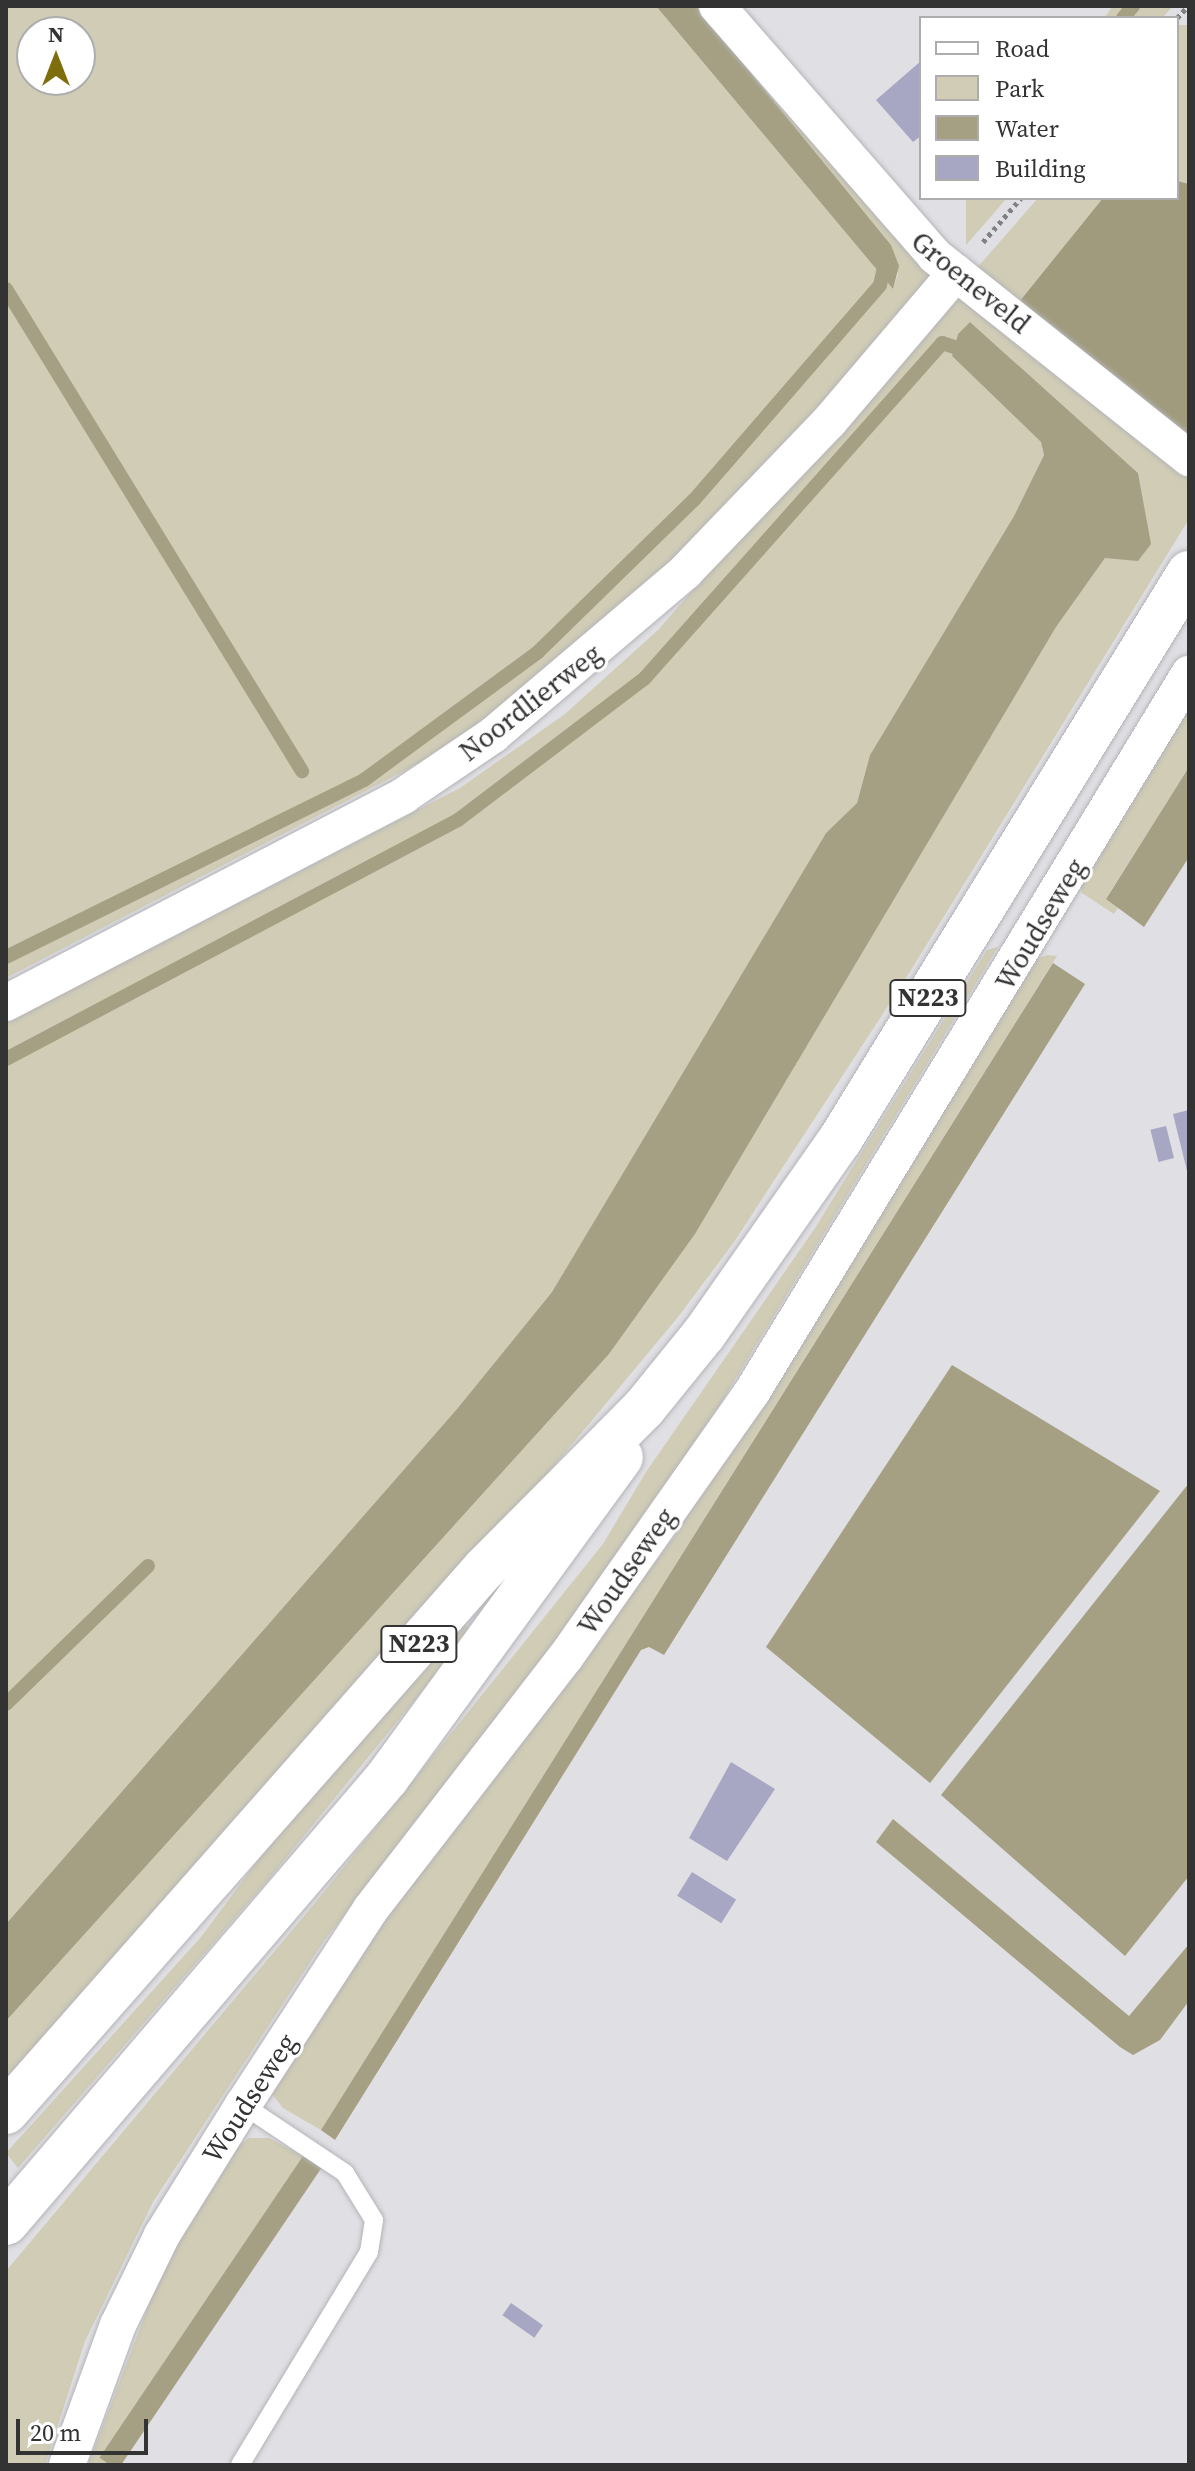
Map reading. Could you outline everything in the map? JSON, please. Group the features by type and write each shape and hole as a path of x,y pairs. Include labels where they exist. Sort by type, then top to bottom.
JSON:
{"main road":[{"name":"Woudseweg","path":"6,2112 485,1568 644,1408 704,1334 840,1140 1189,573"},
{"name":"Woudseweg","path":"9,2226 387,1778 616,1467 644,1408"}],"street":[{"name":"Groeneveld","path":"717,6 907,229 956,273 1189,458"},
{"name":"Noordlierweg","path":"6,1003 403,796 493,735 685,572 829,422 956,273"},
{"name":"Woudseweg","path":"67,2465 118,2325 162,2235 243,2105 370,1910 565,1658 752,1392 1189,674"}],"lane":[{"path":"240,2465 369,2252 374,2220 345,2173 243,2105"}],"path":[{"path":"956,273 1019,200"}],"green space":[{"path":"6,6 656,6 893,289 898,274 891,245 696,6 708,6 927,265 926,286 741,502 535,684 431,757 6,978"},
{"path":"1113,6 1173,6 1164,16 1106,16"},
{"path":"1179,25 1189,25 1189,184 1179,184"},
{"path":"966,200 1005,200 966,245"},
{"path":"1036,200 1101,200 1015,307 977,268"},
{"path":"958,287 1189,473 1189,519 901,986 734,1242 678,1317 529,1496 6,2079 6,2021 609,1354 695,1234 1056,627 1105,558 1150,544 1138,473 970,322 958,334 952,356 1041,442 1044,455 1014,516 870,755 857,803 826,833 552,1292 457,1409 6,1924 6,1023 460,788 565,714 658,630"},
{"path":"1189,695 1189,767 1106,898 1118,908 1114,914 1082,893 1080,882"},
{"path":"998,947 679,1472 608,1576 324,1941 153,2202 85,2341 45,2465 6,2465 6,2271 315,1903 603,1544 646,1472 815,1228 987,950"},
{"path":"1047,955 1057,956 321,2130 283,2108 271,2093 363,1945 675,1536 1033,961"},
{"path":"458,1618 471,1631 268,1880 18,2168 6,2153 201,1937 334,1758"},
{"path":"249,2138 269,2138 303,2156 111,2465 88,2465 162,2270 236,2148"}],"shaded area":[{"path":"1179,182 1189,184 1189,440 1015,307 1101,200 1179,200"}],"water":[{"path":"656,6 696,6 891,245 899,266 893,289"},
{"path":"970,322 1138,473 1151,544 1138,561 1105,558 1056,627 695,1234 609,1354 6,2021 6,1924 457,1409 552,1292 826,833 857,803 870,755 1014,516 1044,455 1041,442 952,356 958,334"},
{"path":"1189,767 1189,857 1144,927 1106,899"},
{"path":"1053,963 1085,984 664,1655 649,1647 641,1650 335,2140 321,2130"},
{"path":"952,1365 1160,1491 930,1783 766,1647"},
{"path":"1189,1483 1189,1876 1125,1956 941,1795"},
{"path":"893,1819 1129,2016 1189,1944 1189,2001 1160,2040 1133,2055 876,1842"},
{"path":"303,2156 321,2168 121,2465 110,2465 99,2458"}],"building":[{"path":"919,63 919,138 913,142 876,100"},
{"path":"1189,1110 1189,1175 1188,1175 1173,1114"},
{"path":"1166,1126 1174,1158 1158,1162 1150,1130"},
{"path":"731,1762 775,1789 727,1861 689,1838"},
{"path":"692,1872 736,1900 721,1923 677,1896"},
{"path":"511,2303 543,2325 534,2338 502,2315"}],"waterway":[{"path":"1125,16 1133,6"},
{"path":"6,957 364,780 538,652 694,500 880,285 886,259"},
{"path":"6,289 302,771"},
{"path":"6,1059 458,820 644,679 942,343 970,352"},
{"path":"6,1704 148,1566"}]}
